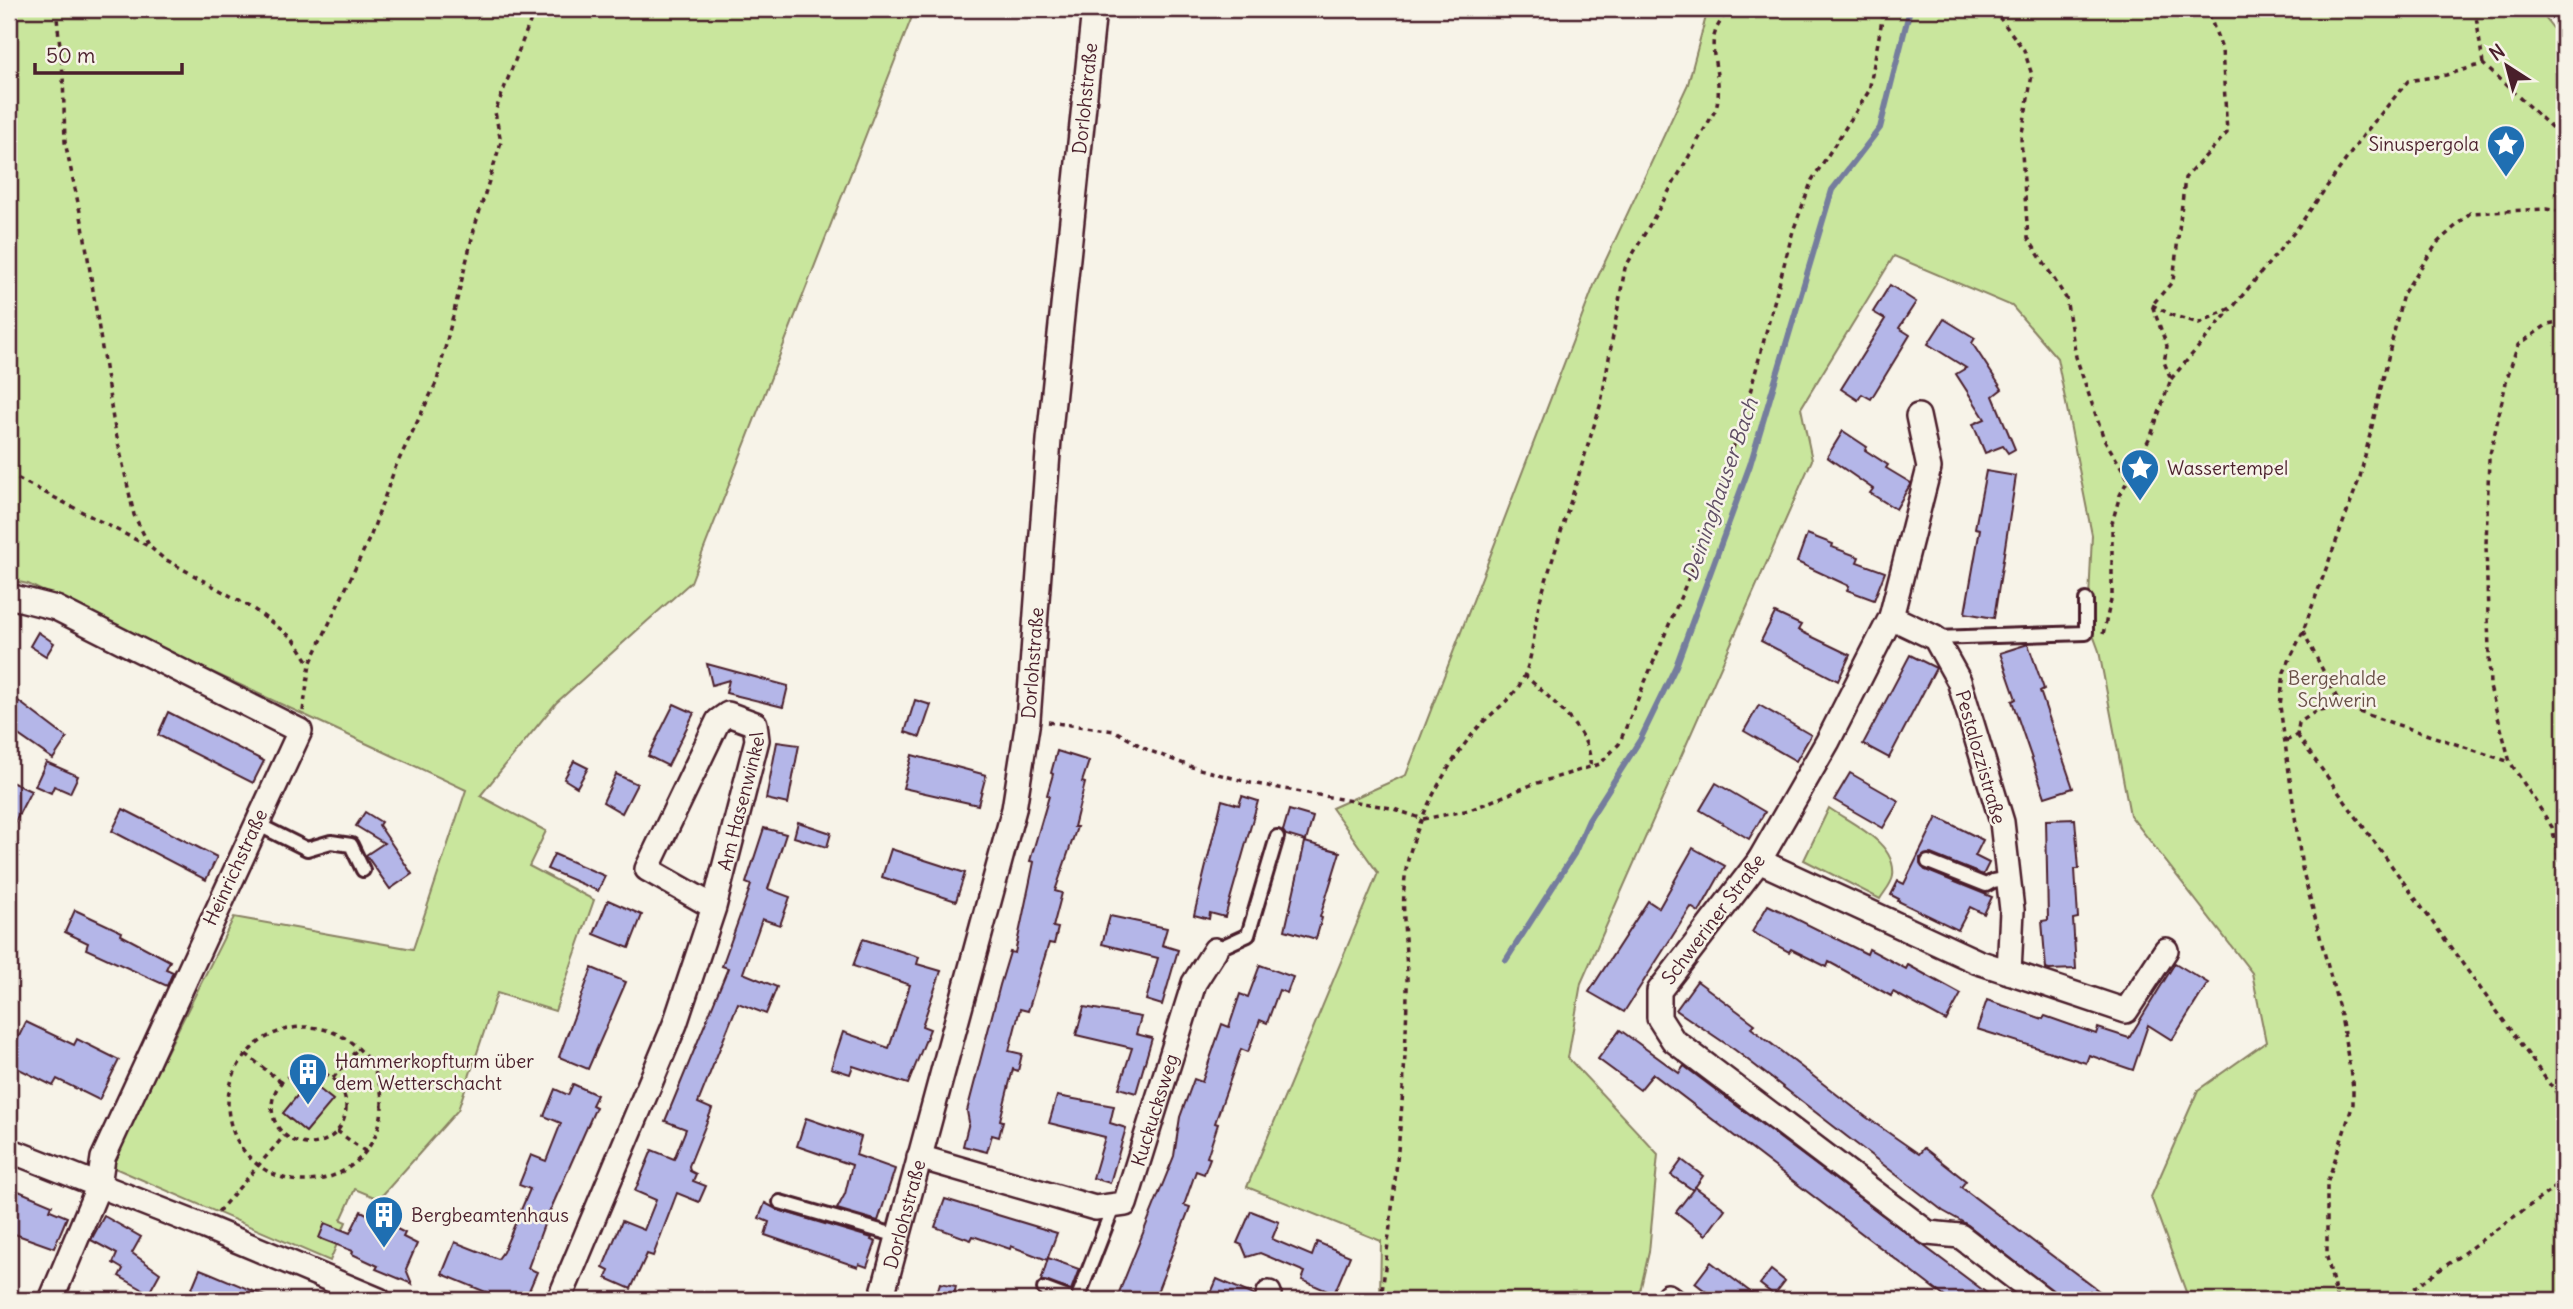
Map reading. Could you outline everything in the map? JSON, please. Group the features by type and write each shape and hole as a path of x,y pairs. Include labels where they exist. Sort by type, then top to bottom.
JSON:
{"street":[{"name":"Dorlohstraße","path":"881,1300 1014,809 1026,733 1049,440 1094,9"},
{"name":"Schweriner Straße","path":"1918,416 1930,468 1891,617 1828,741 1759,861 1659,991 1659,1018 1673,1040 1928,1233 1960,1236 2044,1300"},
{"path":"9,596 56,608 300,731"},
{"path":"1891,617 1935,638"},
{"name":"Pestalozzistraße","path":"1935,638 1959,681 2002,822 2012,910 2008,972"},
{"name":"Am Hasenwinkel","path":"559,1300 675,1024 714,907 757,740 755,724 728,714 718,721 647,869 714,907"},
{"name":"Heinrichstraße","path":"51,1300 99,1185 103,1157 255,823 300,731"},
{"path":"1759,861 1978,962 2126,1011 2166,950"},
{"name":"Kuckucksweg","path":"1114,1205 1125,1204 1194,983 1215,950"},
{"path":"9,1150 205,1227 379,1300"},
{"path":"919,1157 1095,1208 1114,1205"}],"lane":[{"path":"1935,638 2086,633 2086,600"},
{"path":"255,823 307,849 331,842 351,845 363,870"},
{"name":"Kuckucksweg","path":"1215,950 1248,935 1277,837"},
{"path":"1928,862 1986,886 1993,881 2008,878"},
{"path":"780,1202 898,1236"},
{"path":"1044,1289 1075,1300 1114,1205"}],"path":[{"path":"56,9 63,74 65,142 83,226 113,419 134,515 150,547"},
{"path":"300,731 310,664 371,535 395,468 437,381 475,226 501,142 495,112 535,9"},
{"path":"1381,1300 1394,1196 1403,1083 1408,987 1402,908 1409,853 1438,786 1475,731 1508,700 1524,675 1533,654 1534,627 1540,600 1601,403 1625,268 1716,109 1721,92 1713,47 1715,33 1728,9"},
{"path":"1039,722 1115,731 1148,750 1192,766 1251,783 1391,808 1423,820 1470,810 1531,785 1600,764 1619,744 1689,577 1744,415 1793,231 1812,180 1869,91 1884,9"},
{"path":"1993,9 2024,50 2032,75 2021,139 2028,237 2066,298 2076,357 2104,439 2129,480"},
{"path":"2152,305 2173,281 2185,178 2227,133 2222,50 2207,9"},
{"path":"2475,9 2483,64 2564,139"},
{"path":"2076,633 2090,648 2096,646 2107,624 2113,574 2112,523 2120,495 2152,433 2171,379 2296,230 2365,133 2408,81 2446,75 2483,64"},
{"path":"2337,1300 2327,1257 2327,1184 2353,1104 2353,1087 2341,1016 2302,868 2280,706 2284,672 2304,631 2360,477 2403,294 2438,242 2470,213 2546,209 2564,212"},
{"path":"2152,305 2167,346 2164,362 2171,379"},
{"path":"2152,305 2174,316 2199,323 2233,307"},
{"path":"2564,321 2548,324 2518,345 2507,378 2489,459 2486,545 2490,687 2510,762 2552,827 2564,883"},
{"path":"9,474 150,547 163,558 252,608 294,639 310,664"},
{"path":"2304,631 2341,706"},
{"path":"1524,675 1569,718 1589,750 1590,762 1600,764"},
{"path":"2510,762 2341,706 2316,711 2299,723 2297,735 2564,1104"},
{"path":"2286,741 2297,735"},
{"path":"301,1026 322,1028 342,1035 359,1047 373,1065 381,1087 383,1110 377,1132 366,1152 348,1168 326,1178 291,1179 258,1165 241,1147 230,1124 228,1100 233,1075 246,1054 261,1040 280,1030 301,1026"},
{"path":"333,1078 359,1047"},
{"path":"246,1054 281,1082"},
{"path":"312,1069 333,1078 345,1098 346,1110 337,1131 328,1139 305,1144 284,1135 277,1126 272,1103 281,1082 300,1070 312,1069"},
{"path":"337,1131 366,1152"},
{"path":"205,1227 284,1135"},
{"path":"2398,1300 2564,1181"}],"green space":[{"path":"9,9 915,9 691,582 556,703 480,796 546,831 529,866 594,900 555,1011 497,993 458,1110 379,1199 355,1189 341,1220 346,1222 330,1261 110,1166 234,917 413,949 466,790 28,584 9,580"},
{"name":"Bergehalde Schwerin","path":"1708,9 2538,9 2564,42 2564,1300 2189,1300 2151,1197 2198,1090 2266,1042 2252,973 2130,815 2099,651 2088,621 2092,535 2057,358 2012,306 1894,256 1801,408 1812,460 1581,983 1568,1058 1658,1154 1649,1252 1638,1300 1380,1300 1381,1241 1247,1187 1378,873 1332,808 1406,775 1595,283 1688,84"},
{"path":"1829,808 1871,836 1888,854 1893,876 1880,899 1804,860"}],"building":[{"path":"1890,285 1916,302 1899,328 1910,335 1871,399 1862,394 1858,400 1841,389 1885,319 1873,312"},
{"path":"1944,319 1975,338 1972,343 2002,389 1993,396 2015,449 2008,453 2003,446 1985,453 1973,424 1985,419 1956,374 1966,368 1928,344"},
{"path":"1843,431 1888,465 1886,468 1911,483 1896,509 1870,493 1873,489 1827,457"},
{"path":"1986,471 2016,476 1994,618 1965,613 1980,529 1975,528"},
{"path":"1807,534 1859,557 1857,562 1885,572 1874,600 1847,590 1849,586 1797,562"},
{"path":"1775,613 1801,625 1798,630 1850,655 1838,681 1761,641"},
{"path":"38,632 54,643 46,656 30,646"},
{"path":"2028,644 2044,689 2040,691 2073,788 2045,797 2012,701 2016,699 2000,653"},
{"path":"1910,655 1936,668 1889,758 1863,744"},
{"path":"707,664 788,686 783,707 726,693 729,680 712,685"},
{"path":"9,694 67,738 53,759 11,730 9,733"},
{"path":"915,700 931,705 920,737 905,732"},
{"path":"674,704 694,713 668,766 648,756"},
{"path":"1759,705 1811,735 1796,761 1744,731"},
{"path":"168,712 264,761 253,783 158,735"},
{"path":"777,742 799,745 788,804 766,799"},
{"path":"1057,751 1089,761 1082,782 1085,783 1074,827 1077,827 1055,891 1062,893 1053,927 1058,928 1054,944 1049,943 1028,1011 1020,1009 1009,1051 1022,1054 1018,1071 1013,1069 1000,1120 1003,1121 999,1137 992,1135 987,1152 963,1146 969,1122 967,1111 1010,952 1015,953 1034,862 1030,861 1049,796 1047,795"},
{"path":"912,755 986,775 978,805 903,788"},
{"path":"574,761 588,768 577,787 564,779"},
{"path":"46,762 78,776 70,793 54,786 51,793 35,786"},
{"path":"1850,773 1899,801 1883,828 1834,800"},
{"path":"616,774 637,784 622,813 603,802"},
{"path":"9,781 31,791 9,833"},
{"path":"1716,783 1765,812 1749,839 1700,810"},
{"path":"1242,796 1258,801 1225,917 1210,913 1209,919 1194,915 1222,800 1239,805"},
{"path":"123,809 217,857 206,880 112,831"},
{"path":"1289,810 1313,817 1306,841 1286,835 1283,831"},
{"path":"365,812 381,822 379,825 412,874 390,889 366,855 384,843 356,826"},
{"path":"1937,817 1983,840 1975,856 1989,863 1983,875 1931,854 1920,858 1920,864 1925,870 1992,897 1984,914 1970,907 1958,930 1891,895 1898,881 1904,884"},
{"path":"2075,819 2079,869 2075,869 2078,918 2073,919 2076,969 2049,970 2046,969 2042,921 2048,920 2046,820"},
{"path":"798,822 831,833 827,847 794,837"},
{"path":"764,828 786,834 768,889 790,897 780,925 762,919 743,973 777,987 766,1014 738,1003 698,1103 712,1109 689,1166 690,1171 696,1174 693,1181 706,1186 699,1202 677,1193 653,1256 647,1254 631,1289 606,1278 609,1270 603,1267 622,1221 644,1230 656,1200 635,1191 652,1150 674,1159 686,1129 665,1121 728,968 722,966 751,885 746,883"},
{"path":"1305,842 1340,852 1316,939 1285,930"},
{"path":"1693,848 1725,866 1699,912 1691,907 1624,1012 1589,992 1648,901 1659,908"},
{"path":"891,849 965,873 956,901 882,877"},
{"path":"554,854 605,876 598,891 547,869"},
{"path":"608,900 642,915 629,948 594,934"},
{"path":"1768,905 1867,954 1869,949 1906,969 1908,965 1961,994 1946,1021 1893,992 1891,996 1829,962 1827,967 1791,949 1789,952 1752,932"},
{"path":"75,910 122,932 121,935 170,961 166,969 173,972 167,986 86,949 88,943 65,932"},
{"path":"1110,916 1167,928 1162,945 1178,950 1162,1005 1146,1000 1158,958 1102,944"},
{"path":"863,939 919,957 917,964 941,971 922,1026 930,1029 908,1084 853,1066 850,1074 831,1068 843,1032 889,1048 910,985 853,966"},
{"path":"2175,963 2208,983 2172,1040 2148,1025 2133,1070 2089,1055 2086,1063 1977,1029 1987,1000 2096,1034 2098,1028 2129,1038"},
{"path":"1260,965 1293,977 1287,993 1279,990 1267,1023 1260,1020 1248,1052 1241,1049 1215,1123 1218,1124 1207,1157 1210,1158 1204,1174 1196,1171 1184,1205 1190,1207 1154,1300 1116,1300 1174,1156 1180,1117 1194,1079 1202,1082 1222,1024 1229,1027 1240,994 1248,997"},
{"path":"592,968 626,982 588,1069 559,1057"},
{"path":"1697,981 1755,1024 1751,1028 1866,1117 1919,1154 1924,1148 1966,1181 1961,1187 2111,1300 2064,1300 1968,1225 1943,1211 1735,1050 1676,1010"},
{"path":"1084,1007 1141,1017 1136,1034 1152,1038 1136,1093 1119,1088 1132,1048 1076,1035"},
{"path":"26,1022 74,1045 77,1039 119,1060 99,1100 57,1079 53,1086 9,1064 9,1056"},
{"path":"1620,1030 1679,1073 1684,1066 1996,1300 1949,1300 1653,1074 1640,1090 1598,1059"},
{"name":"Hammerkopfturm über dem Wetterschacht","path":"309,1081 333,1100 306,1132 283,1113"},
{"path":"573,1084 597,1095 592,1105 596,1107 545,1222 528,1268 537,1272 525,1300 505,1300 442,1274 455,1242 498,1259 503,1252 530,1189 519,1185 531,1155 546,1161 561,1123 544,1116 555,1089 568,1095"},
{"path":"1057,1096 1114,1106 1110,1123 1126,1128 1110,1183 1093,1178 1105,1137 1049,1123"},
{"path":"806,1118 861,1137 856,1155 895,1169 878,1221 837,1209 845,1194 852,1165 797,1146"},
{"path":"1682,1160 1703,1176 1693,1190 1671,1175"},
{"path":"9,1187 52,1205 50,1210 67,1217 54,1248 9,1232"},
{"path":"1695,1187 1725,1209 1706,1235 1676,1212"},
{"path":"945,1199 1057,1233 1047,1260 1011,1246 1010,1249 973,1236 971,1240 935,1227"},
{"path":"765,1203 778,1210 872,1238 871,1240 876,1242 867,1267 859,1264 858,1267 765,1235 769,1222 759,1218"},
{"name":"Bergbeamtenhaus","path":"361,1211 405,1233 403,1237 417,1244 406,1269 412,1284 376,1269 378,1266 352,1254 353,1251 319,1238 325,1223 350,1233"},
{"path":"1251,1211 1279,1222 1272,1239 1312,1256 1317,1242 1350,1256 1334,1294 1302,1280 1305,1272 1260,1253 1247,1257 1242,1245 1237,1243"},
{"path":"104,1216 141,1237 132,1253 160,1273 149,1293 119,1276 123,1269 113,1263 117,1254 91,1240"},
{"path":"1048,1258 1079,1269 1071,1290 1041,1281"},
{"path":"1711,1262 1761,1300 1717,1300 1695,1283"},
{"path":"200,1269 274,1300 208,1300 190,1293"},
{"path":"1771,1270 1785,1281 1774,1295 1760,1284"},
{"path":"1217,1279 1254,1295 1253,1300 1208,1300"},
{"path":"940,1283 956,1286 953,1300 935,1300"}],"waterway":[{"name":"Deininghauser Bach","path":"1506,960 1574,854 1589,820 1640,740 1676,666 1750,465 1832,190 1880,128 1910,9"}],"place":[{"name":"Sinuspergola","path":"2506,178"},
{"name":"Wassertempel","path":"2140,502"},
{"name":"Hammerkopfturm über dem Wetterschacht","path":"308,1106"},
{"name":"Bergbeamtenhaus","path":"384,1249"}]}
